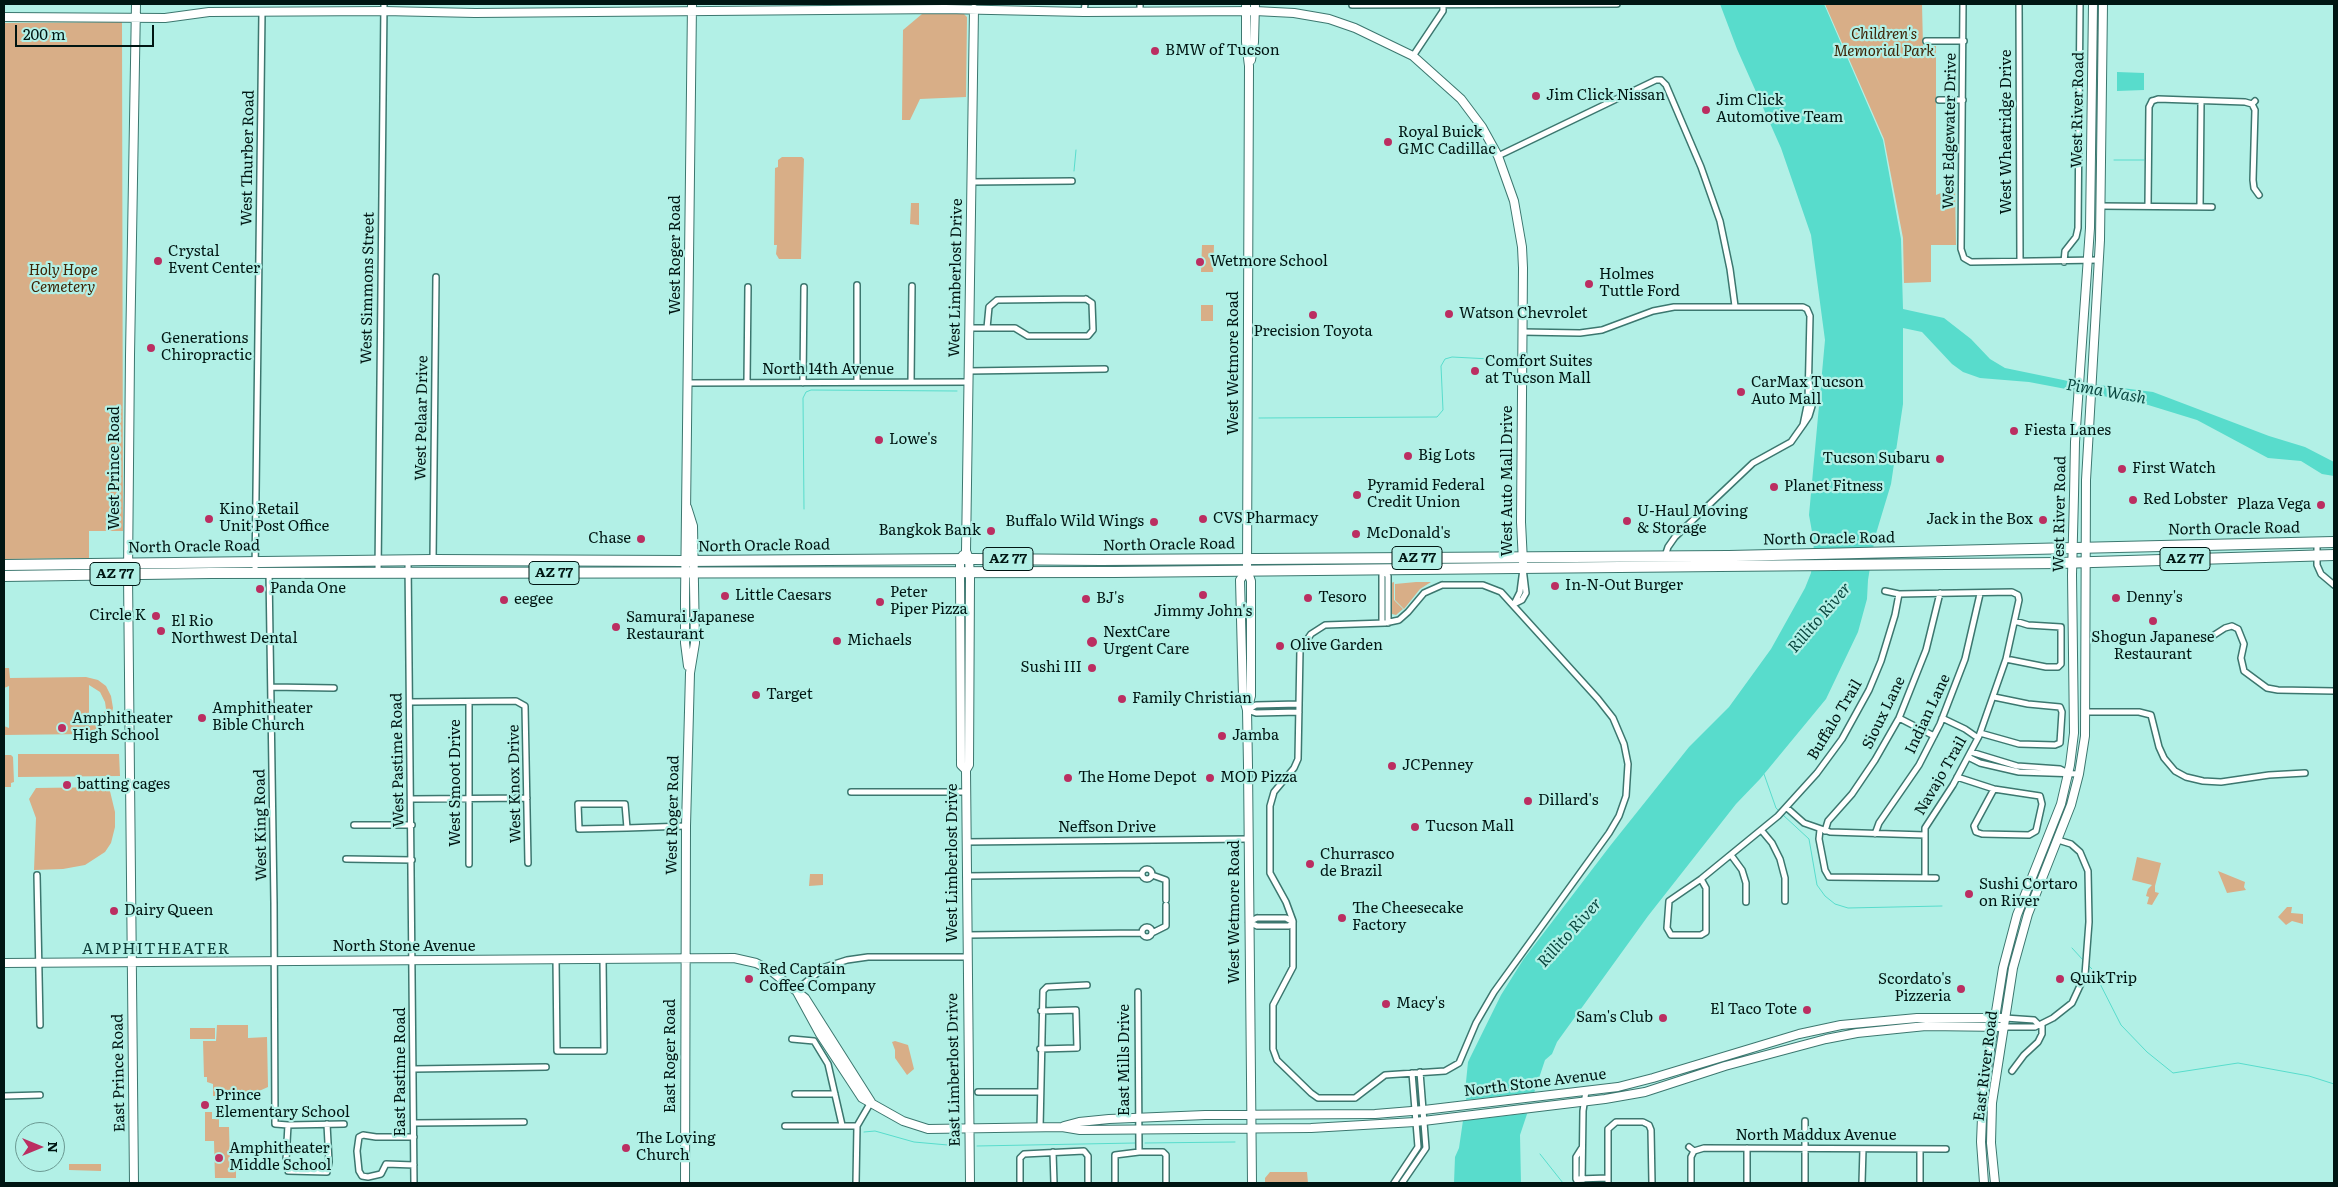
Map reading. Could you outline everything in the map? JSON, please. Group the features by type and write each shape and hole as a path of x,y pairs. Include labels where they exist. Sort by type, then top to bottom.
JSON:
{"highway":[{"name":"North Oracle Road","path":"4,576 255,573 1102,572 1382,569 1665,555 1876,553 2334,542"},
{"path":"1878,565 1882,559 1910,558 1918,552"},
{"path":"1727,566 1737,561 1782,559 1785,554"},
{"name":"North Oracle Road","path":"4,565 378,560 875,560 965,557 1101,560 1247,559 1523,562 1727,566 2085,562 2334,555"},
{"path":"786,572 800,567 825,566 830,560"},
{"path":"830,572 835,566 853,565 875,560"},
{"path":"1038,572 1045,567 1094,566 1101,560"},
{"path":"1102,572 1108,566 1154,565 1169,560"},
{"path":"548,561 548,573"}],"main road":[{"name":"West Prince Road","path":"131,962 128,574 136,4"},
{"name":"West River Road","path":"2006,954 2020,908 2059,810 2069,773 2075,715 2072,548 2075,442 2089,261 2093,4"},
{"name":"West River Road","path":"2017,952 2028,914 2071,805 2079,774 2086,712 2085,562 2090,399 2099,260 2103,4"},
{"name":"West Auto Mall Drive","path":"4,17 165,18 209,12 262,12 384,7 465,13 692,8 974,6 1029,8 1255,7 1329,19 1376,36 1413,56 1462,100 1482,128 1498,156 1514,201 1522,247 1523,562"},
{"name":"West Limberlost Drive","path":"967,957 966,770 970,765 965,557 974,6"},
{"name":"West Wetmore Road","path":"1246,7 1246,42 1250,66"},
{"name":"West Wetmore Road","path":"1252,1183 1246,710 1243,696 1240,580 1247,570 1250,66 1254,42 1255,7"},
{"name":"West Roger Road","path":"685,958 690,673 685,643 693,526 687,507 692,8"},
{"name":"West Limberlost Drive","path":"965,571 960,673 961,765 966,770"},
{"path":"960,673 968,680"},
{"path":"961,732 969,738"},
{"name":"East River Road","path":"1995,1183 1991,1114 2017,952"},
{"name":"East River Road","path":"1984,1183 1981,1142 1982,1113 1994,1022 2006,954"},
{"name":"East Limberlost Drive","path":"967,957 970,1183"},
{"name":"East Roger Road","path":"685,958 685,1183"},
{"name":"North Stone Avenue","path":"4,963 734,958 756,963 779,976 796,990 804,1008 862,1098 872,1102 902,1121 928,1129 968,1130 1062,1127 1080,1130 1334,1128 1425,1121 1583,1102 1645,1092 1725,1066 1849,1034 1926,1026 1994,1022 2005,1018"},
{"name":"East Prince Road","path":"131,962 134,1183"},
{"name":"North Stone Avenue","path":"1062,1127 1078,1122 1138,1118 1251,1114 1360,1114 1456,1107 1586,1091 1646,1080 1799,1034 1841,1025 1917,1018 1994,1022 2004,1027"}],"street":[{"path":"1352,5 1617,4"},
{"name":"West Edgewater Drive","path":"1963,4 1961,249 1964,258"},
{"name":"West Wheatridge Drive","path":"2019,4 2020,261"},
{"path":"2064,262 2065,251 2076,237 2078,228 2080,4"},
{"path":"1413,56 1443,11 1443,5"},
{"name":"West Simmons Street","path":"378,573 384,7"},
{"name":"West Thurber Road","path":"255,573 262,12"},
{"path":"1926,41 1964,41"},
{"path":"1498,156 1656,80 1661,80 1666,85 1701,167 1720,221 1730,269 1735,306"},
{"path":"1939,100 1963,100"},
{"path":"2148,205 2148,107 2150,100 2254,103 2253,180 2254,188 2259,195"},
{"path":"2200,206 2201,101"},
{"path":"971,182 1072,182"},
{"path":"2100,206 2212,207"},
{"path":"1958,262 1964,258 1971,262 2099,260"},
{"name":"West Pelaar Drive","path":"433,560 436,277"},
{"path":"857,285 857,382"},
{"path":"911,382 912,286"},
{"path":"747,382 748,287"},
{"path":"803,383 804,287"},
{"path":"968,328 987,328 1015,328 1028,336 1088,336 1093,330 1092,303 1086,299 997,300 989,307 987,328"},
{"path":"1522,332 1580,333 1602,330 1653,311 1674,307 1803,307 1807,309 1810,316 1809,381 1807,414 1803,425 1792,442 1752,463 1675,537 1668,547 1664,566"},
{"path":"968,371 1105,369"},
{"name":"North 14th Avenue","path":"689,382 968,382"},
{"path":"2317,543 2317,565 2321,574 2334,585"},
{"name":"West Pastime Road","path":"408,560 413,960"},
{"name":"West King Road","path":"269,561 275,1124 288,1124"},
{"name":"West Auto Mall Drive","path":"1514,604 1522,600 1526,593 1523,562"},
{"path":"1382,569 1388,576 1388,623"},
{"path":"1382,569 1382,623"},
{"path":"1442,585 1489,586 1501,592 1514,604 1613,718 1622,739 1628,761 1626,791 1621,811 1613,826 1488,1002 1461,1061 1450,1070 1382,1077 1355,1098 1322,1098 1312,1095 1277,1060 1273,1048 1272,1005 1293,967 1293,922 1286,902 1270,873 1270,806 1274,792 1298,762 1300,712 1299,654 1302,646 1311,634 1330,624 1388,623 1401,618 1427,590 1442,585"},
{"path":"1884,591 1899,594 1980,594"},
{"name":"Navajo Trail","path":"1786,809 1804,823 1822,831 1925,835 1925,828 1970,755 1979,736 2006,659 2020,600 2018,595 2012,592 1980,594"},
{"name":"Sioux Lane","path":"1822,831 1876,760 1899,718 1926,650 1940,593"},
{"name":"Buffalo Trail","path":"1701,880 1706,888 1706,929 1701,935 1671,935 1667,928 1667,907 1671,899 1701,880 1762,831 1786,809 1825,763 1857,713 1881,661 1893,623 1899,594"},
{"name":"Indian Lane","path":"1875,834 1879,823 1908,782 1942,718 1965,659 1980,594"},
{"path":"2006,659 2046,667 2060,666 2062,662 2062,627 2028,625 2015,621"},
{"path":"2208,639 2225,628 2232,626 2238,629 2244,644 2242,658 2244,671 2266,688 2334,691"},
{"path":"271,687 334,688"},
{"path":"1942,718 1979,736 2019,744 2055,745 2060,743 2062,712 2057,706 2028,704 1994,696"},
{"path":"410,702 516,701 524,704 529,698"},
{"name":"West Smoot Drive","path":"469,702 469,864"},
{"name":"West Knox Drive","path":"524,704 526,710 528,863"},
{"path":"1246,710 1256,705 1299,704"},
{"path":"1246,710 1256,713 1300,712"},
{"path":"2086,712 2138,712 2150,715 2164,758 2175,771 2186,777 2203,781 2221,782 2269,775 2305,773"},
{"path":"1899,718 1934,736"},
{"path":"1970,755 2017,766 2060,768 2069,773 2079,774"},
{"path":"1957,777 1994,789 2037,795 2042,799 2038,828 2033,833 1990,834 1976,832 1974,826 1994,789"},
{"path":"851,792 966,792"},
{"path":"412,799 527,798"},
{"path":"627,828 625,804 578,804 579,829 627,828 686,826"},
{"path":"354,824 412,825"},
{"path":"1762,831 1775,848 1782,864 1786,884 1785,901"},
{"path":"1822,831 1819,838 1825,870 1829,877 1936,878"},
{"path":"1925,835 1925,878"},
{"name":"Neffson Drive","path":"966,842 1248,839"},
{"path":"2004,1027 2036,1027 2053,1018 2072,1003 2085,975 2088,956 2088,871 2080,852 2070,844 2058,840"},
{"path":"1731,856 1739,865 1744,876 1746,902"},
{"path":"346,859 412,860"},
{"path":"966,876 1142,874 1147,869 1152,875 1166,880 1166,926 1152,933 1150,928 1147,927 1142,933 966,936"},
{"path":"37,875 40,1025"},
{"path":"1249,922 1257,918 1286,918 1293,922"},
{"path":"1249,922 1257,926 1289,926 1293,922"},
{"path":"796,990 826,967 847,960 967,957"},
{"path":"556,959 557,1051 604,1051 603,959"},
{"name":"East Pastime Road","path":"413,960 414,1183"},
{"path":"1040,1128 1042,990 1047,986 1087,985"},
{"name":"East Mills Drive","path":"1138,992 1139,1152"},
{"path":"1040,1049 1077,1048 1076,1010 1041,1012"},
{"path":"2005,1018 2034,1020 2040,1024 2042,1034 2038,1042 2024,1055 2012,1071"},
{"path":"792,1039 814,1041 828,1064 842,1125"},
{"path":"414,1068 546,1067"},
{"path":"1402,1183 1426,1148 1420,1072"},
{"path":"1394,1183 1418,1147 1412,1073"},
{"path":"1586,1091 1583,1102 1582,1146 1576,1157 1580,1181 1608,1181 1608,1129 1611,1124 1616,1122 1643,1122 1648,1124 1651,1130 1652,1183"},
{"path":"978,1092 1040,1092"},
{"path":"795,1094 834,1094"},
{"path":"4,1096 40,1095"},
{"path":"856,1183 857,1126 872,1102"},
{"path":"1805,1121 1805,1183"},
{"path":"414,1124 524,1122"},
{"path":"327,1124 329,1162 327,1172 288,1171 286,1160 288,1124 327,1124 344,1124"},
{"path":"785,1126 857,1126"},
{"path":"414,1137 363,1135 359,1137 357,1151 359,1171 362,1176 368,1177 381,1174 386,1164 414,1165"},
{"path":"1689,1147 1694,1151 1691,1157 1691,1183"},
{"name":"North Maddux Avenue","path":"1694,1151 1700,1148 1946,1149"},
{"path":"1747,1148 1747,1183"},
{"path":"1862,1183 1863,1149"},
{"path":"1920,1149 1920,1183"},
{"path":"1020,1183 1020,1158 1024,1154 1084,1151 1088,1156 1088,1183"},
{"path":"1053,1152 1054,1183"},
{"path":"1115,1183 1115,1155 1118,1153 1163,1152 1166,1155 1166,1183"}],"green space":[{"name":"Children's Memorial Park","path":"1825,4 1922,4 1923,46 1936,46 1936,195 1955,187 1956,245 1931,245 1931,282 1904,283 1903,238 1884,139"},
{"path":"922,14 964,14 967,17 966,97 920,99 910,120 902,120 903,30"},
{"name":"Holy Hope Cemetery","path":"122,22 123,531 89,531 89,558 4,559 4,23"},
{"path":"782,157 802,157 804,159 801,259 779,259 776,254 777,245 774,245 775,168 778,167 778,160"},
{"path":"911,203 919,203 919,225 910,224"},
{"path":"1202,245 1214,245 1213,272 1201,272"},
{"path":"1201,305 1213,305 1213,321 1201,321"},
{"path":"1394,582 1394,600 1403,609 1396,615 1392,614 1391,609 1391,583"},
{"path":"1431,582 1420,589 1404,609 1395,600 1395,584"},
{"path":"4,668 9,668 10,678 86,677 98,680 106,686 111,696 113,708 111,717 96,732 88,734 4,735 4,726 9,728 9,686 4,688","holes":["89,685 100,692 106,709 99,721 89,726"]},
{"path":"18,754 119,754 120,776 18,777"},
{"path":"4,755 11,755 13,757 14,782 11,783 11,787 4,787"},
{"path":"109,787 115,812 115,827 111,843 105,852 85,865 63,869 34,870 36,818 29,799 36,788"},
{"path":"2137,857 2161,863 2155,886 2155,892 2159,893 2152,905 2147,904 2149,897 2146,896 2148,889 2152,885 2132,880"},
{"path":"2218,871 2245,882 2244,887 2246,890 2227,893"},
{"path":"810,874 823,874 823,885 809,886"},
{"path":"2287,907 2292,907 2291,913 2303,914 2303,924 2292,921 2286,925 2278,917"},
{"path":"217,1025 248,1025 248,1038 267,1037 268,1087 248,1096 213,1096 213,1084 207,1082 207,1077 204,1077 203,1041 216,1041"},
{"path":"190,1028 215,1028 215,1039 190,1039"},
{"path":"895,1041 908,1045 914,1069 907,1075 895,1058 892,1042"},
{"path":"205,1112 212,1112 212,1119 219,1119 219,1127 229,1127 230,1166 236,1166 236,1178 215,1178 214,1141 205,1141"},
{"path":"69,1164 101,1164 101,1171 69,1170"},
{"path":"1270,1172 1307,1172 1308,1183 1265,1183 1265,1178"}],"water":[{"path":"1720,4 1824,4 1883,140 1901,239 1903,309 1944,318 1971,339 1990,359 2005,368 2068,381 2153,392 2269,436 2305,447 2334,462 2334,476 2322,474 2301,461 2268,458 2197,420 2145,404 2029,382 1980,378 1963,372 1952,364 1922,332 1903,328 1903,404 1891,484 1875,537 1867,599 1858,632 1826,699 1760,779 1736,804 1648,916 1557,1042 1552,1054 1545,1060 1520,1135 1521,1183 1454,1183 1455,1157 1459,1148 1467,1093 1465,1092 1468,1062 1501,995 1523,960 1610,846 1689,747 1729,707 1771,649 1805,588 1811,573 1814,543 1809,515 1825,340 1811,235 1781,148 1737,49"},
{"path":"2117,72 2144,73 2144,90 2117,91"}],"pier":[{"path":"1537,1092 1530,1113 1460,1121 1464,1100"}],"waterway":[{"path":"1074,171 1076,150"},
{"path":"2114,160 2144,160"},
{"path":"1259,418 1437,417 1443,410 1441,366 1445,359 1452,357 1510,360"},
{"path":"804,509 803,398 806,392 811,390 957,391"},
{"path":"1764,774 1776,808 1780,812"},
{"path":"1783,815 1809,839 1817,885 1825,896 1835,904 1848,908 1942,906"},
{"path":"2072,948 2083,960"},
{"path":"2088,965 2093,970 2121,1025 2147,1052 2173,1073 2238,1063 2309,1076 2334,1084"},
{"path":"864,1132 875,1131 914,1142 959,1146"},
{"path":"1145,1143 1235,1142"},
{"path":"977,1146 1135,1143"},
{"path":"1540,1154 1563,1183"}],"place":[{"name":"BMW of Tucson","path":"1155,51"},
{"name":"Jim Click Nissan","path":"1536,96"},
{"name":"Jim Click Automotive Team","path":"1706,110"},
{"name":"Royal Buick GMC Cadillac","path":"1388,142"},
{"name":"Crystal Event Center","path":"158,261"},
{"name":"Wetmore School","path":"1200,262"},
{"name":"Holmes Tuttle Ford","path":"1589,284"},
{"name":"Watson Chevrolet","path":"1449,314"},
{"name":"Precision Toyota","path":"1313,315"},
{"name":"Generations Chiropractic","path":"151,348"},
{"name":"Comfort Suites at Tucson Mall","path":"1475,371"},
{"name":"CarMax Tucson Auto Mall","path":"1741,392"},
{"name":"Fiesta Lanes","path":"2014,431"},
{"name":"Lowe's","path":"879,440"},
{"name":"Big Lots","path":"1408,456"},
{"name":"Tucson Subaru","path":"1940,459"},
{"name":"First Watch","path":"2122,469"},
{"name":"Planet Fitness","path":"1774,487"},
{"name":"Pyramid Federal Credit Union","path":"1357,495"},
{"name":"Red Lobster","path":"2133,500"},
{"name":"Plaza Vega","path":"2321,505"},
{"name":"Kino Retail Unit Post Office","path":"209,519"},
{"name":"CVS Pharmacy","path":"1203,519"},
{"name":"Jack in the Box","path":"2043,520"},
{"name":"U-Haul Moving & Storage","path":"1627,521"},
{"name":"Buffalo Wild Wings","path":"1154,522"},
{"name":"Bangkok Bank","path":"991,531"},
{"name":"McDonald's","path":"1356,534"},
{"name":"Chase","path":"641,539"},
{"name":"In-N-Out Burger","path":"1555,586"},
{"name":"Panda One","path":"260,589"},
{"name":"Jimmy John's","path":"1203,595"},
{"name":"Little Caesars","path":"725,596"},
{"name":"Tesoro","path":"1308,598"},
{"name":"Denny's","path":"2116,598"},
{"name":"BJ's","path":"1086,599"},
{"name":"eegee","path":"504,600"},
{"name":"Peter Piper Pizza","path":"880,602"},
{"name":"Circle K","path":"156,616"},
{"name":"Shogun Japanese Restaurant","path":"2153,621"},
{"name":"Samurai Japanese Restaurant","path":"616,627"},
{"name":"El Rio Northwest Dental","path":"161,631"},
{"name":"Michaels","path":"837,641"},
{"name":"NextCare Urgent Care","path":"1092,642"},
{"name":"Olive Garden","path":"1280,646"},
{"name":"Sushi III","path":"1092,668"},
{"name":"Target","path":"756,695"},
{"name":"Family Christian","path":"1122,699"},
{"name":"Amphitheater Bible Church","path":"202,718"},
{"name":"Amphitheater High School","path":"62,728"},
{"name":"Jamba","path":"1222,736"},
{"name":"JCPenney","path":"1392,766"},
{"name":"The Home Depot","path":"1068,778"},
{"name":"MOD Pizza","path":"1210,778"},
{"name":"batting cages","path":"67,785"},
{"name":"Dillard's","path":"1528,801"},
{"name":"Tucson Mall","path":"1415,827"},
{"name":"Churrasco de Brazil","path":"1310,864"},
{"name":"Sushi Cortaro on River","path":"1969,894"},
{"name":"Dairy Queen","path":"114,911"},
{"name":"The Cheesecake Factory","path":"1342,918"},
{"name":"Red Captain Coffee Company","path":"749,979"},
{"name":"QuikTrip","path":"2060,979"},
{"name":"Scordato's Pizzeria","path":"1961,989"},
{"name":"Macy's","path":"1386,1004"},
{"name":"El Taco Tote","path":"1807,1010"},
{"name":"Sam's Club","path":"1663,1018"},
{"name":"Prince Elementary School","path":"205,1105"},
{"name":"The Loving Church","path":"626,1148"},
{"name":"Amphitheater Middle School","path":"219,1158"}],"district":[{"name":"AMPHITHEATER","path":"156,949"}],"water label":[{"name":"Pima Wash","path":"2106,392"},
{"name":"Rillito River","path":"1820,618"},
{"name":"Rillito River","path":"1570,933"}]}
